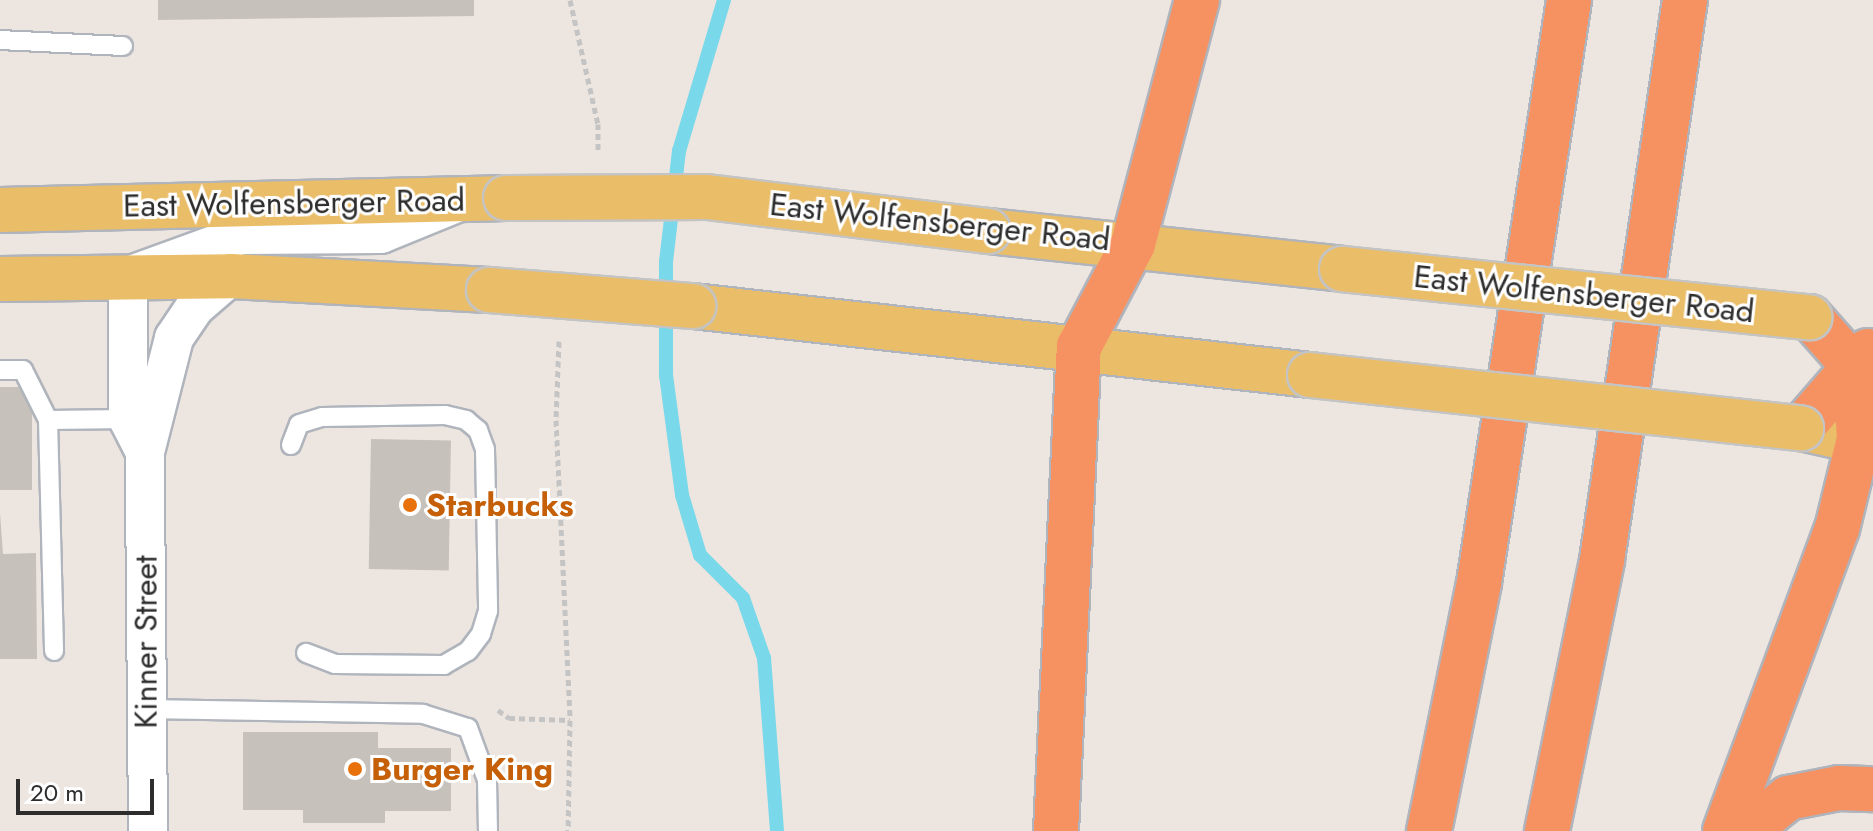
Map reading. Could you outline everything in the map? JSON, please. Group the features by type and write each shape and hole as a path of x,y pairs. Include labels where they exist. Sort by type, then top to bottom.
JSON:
{"highway":[{"path":"1056,831 1079,347 1133,244 1197,0"},
{"path":"1429,831 1482,567 1569,0"},
{"path":"1547,831 1602,560 1685,0"},
{"path":"1810,317 1867,350"},
{"path":"1801,428 1867,350"},
{"path":"1725,831 1837,529 1866,441 1867,350"},
{"path":"1747,831 1788,798 1839,788 1873,789"}],"main road":[{"name":"East Wolfensberger Road","path":"12,208 707,197 988,231 1810,317"},
{"path":"0,279 231,276 489,290 1079,347 1801,428 1866,441"}],"street":[{"path":"128,276 241,235 381,234 486,199"},
{"name":"Kinner Street","path":"128,276 128,419 145,452"},
{"name":"Kinner Street","path":"148,831 145,452 174,338 194,308 231,276"}],"lane":[{"path":"0,40 123,46"},
{"path":"0,370 23,370 48,420 54,651"},
{"path":"291,445 299,424 322,417 445,415 466,420 478,430 485,449 488,611 481,634 468,651 444,665 335,664 306,653"},
{"path":"48,420 128,419"},
{"path":"147,709 423,714 468,728 487,780 488,831"}],"path":[{"path":"570,0 598,124 598,155"},
{"path":"561,323 556,420 570,720 568,831"}],"building":[{"path":"158,0 474,0 474,16 158,20"},
{"path":"0,387 32,387 32,490 0,490"},
{"name":"Starbucks","path":"371,439 451,440 449,570 369,569"},
{"path":"0,513 3,554 36,553 37,659 0,659"},
{"path":"243,732 378,732 378,748 451,748 451,811 385,811 385,823 303,823 303,810 243,810"}],"waterway":[{"path":"724,0 679,151 666,262 666,375 682,495 700,555 743,598 764,658 777,831"}],"place":[{"name":"Starbucks","path":"410,505"},
{"name":"Burger King","path":"355,769"}]}
